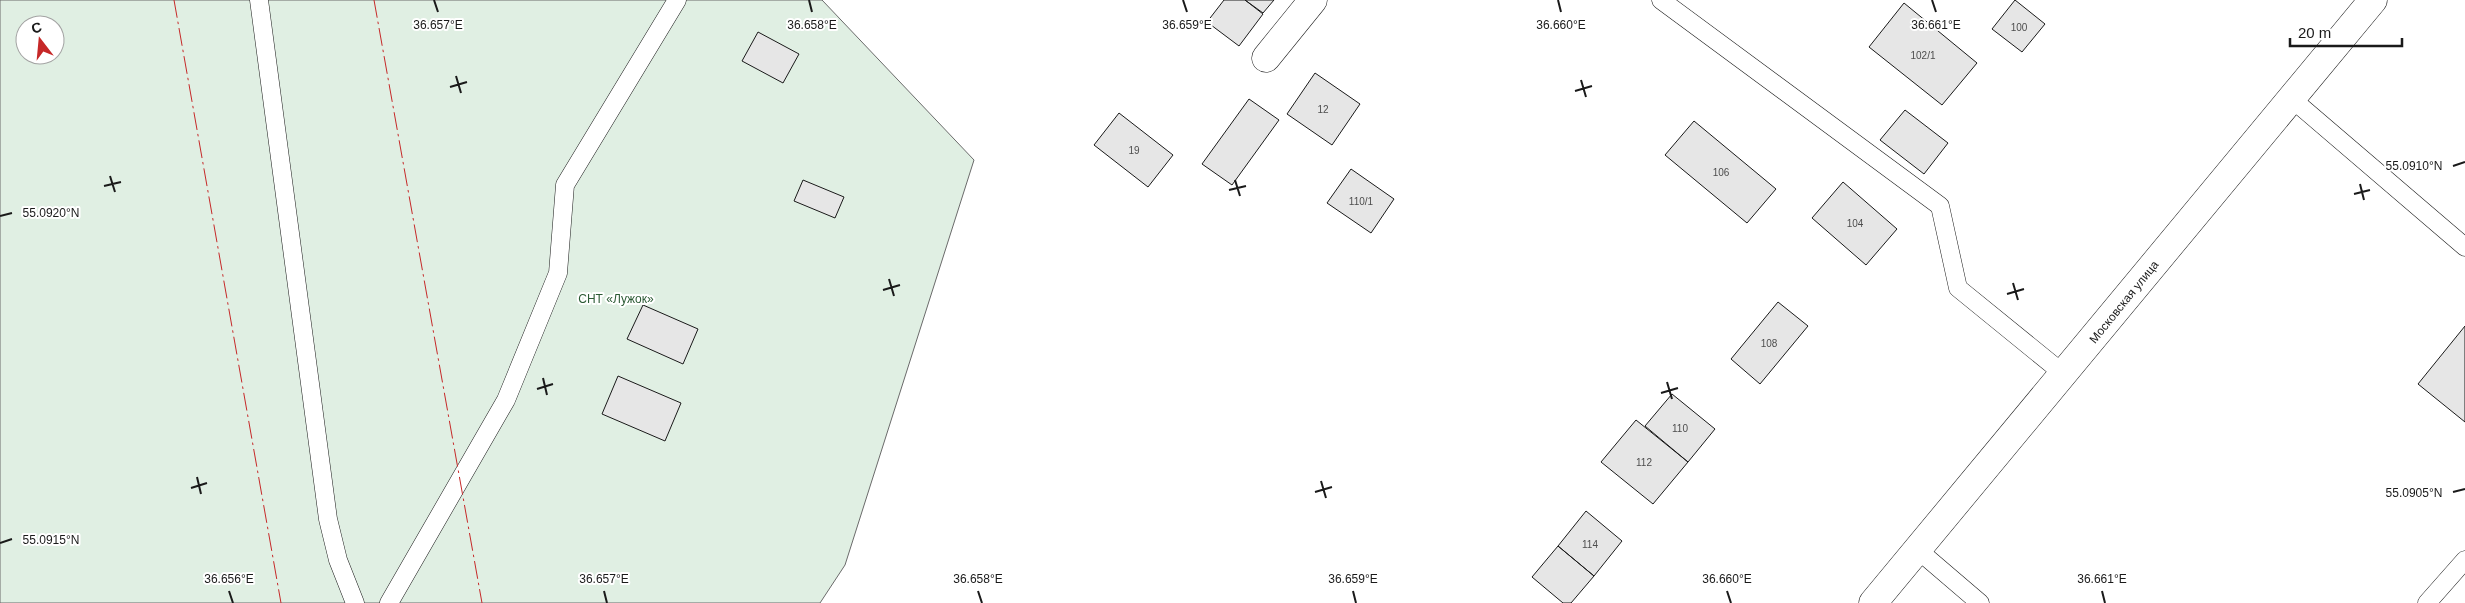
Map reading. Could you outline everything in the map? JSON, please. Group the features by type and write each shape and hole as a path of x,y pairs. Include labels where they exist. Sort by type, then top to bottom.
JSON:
{"main road":[{"path":"1266,58 1313,0"},
{"name":"Московская улица","path":"1873,603 2065,374 2373,0"}],"lane":[{"path":"259,0 328,519 338,560 355,603"},
{"path":"389,603 506,400 558,273 566,185 677,0"},
{"path":"1661,0 1940,206 1958,288 2065,374"},
{"path":"2292,99 2465,247"},
{"path":"1918,550 1980,603"},
{"path":"2427,603 2465,560"}],"green space":[{"name":"СНТ «Лужок»","path":"0,0 822,0 974,160 845,565 820,603 0,603"}],"building":[{"path":"1224,0 1245,0 1263,14 1239,46 1207,22"},
{"path":"1245,0 1274,0 1263,13"},
{"path":"2015,0 2045,24 2022,52 1992,29"},
{"path":"1904,3 1977,63 1942,105 1869,47"},
{"path":"758,32 799,54 783,83 742,61"},
{"path":"1315,73 1360,104 1332,145 1287,114"},
{"path":"1249,99 1279,120 1232,185 1202,164"},
{"path":"1905,110 1948,143 1924,174 1880,140"},
{"path":"1119,113 1173,155 1148,187 1094,145"},
{"path":"1694,121 1776,189 1747,223 1665,155"},
{"path":"1351,169 1394,199 1371,233 1327,203"},
{"path":"803,180 844,197 835,218 794,201"},
{"path":"1843,182 1897,229 1866,265 1812,218"},
{"path":"1778,302 1808,326 1760,384 1731,359"},
{"path":"643,305 698,329 683,364 627,339"},
{"path":"2465,326 2465,422 2418,384"},
{"path":"618,376 681,403 665,441 602,414"},
{"path":"1672,394 1715,429 1688,462 1645,426"},
{"path":"1636,420 1688,462 1653,504 1601,462"},
{"path":"1586,511 1622,541 1594,576 1558,546"},
{"path":"1558,546 1594,576 1571,603 1563,603 1532,577"}],"power":[{"path":"174,0 281,603"},
{"path":"374,0 482,603"}]}
